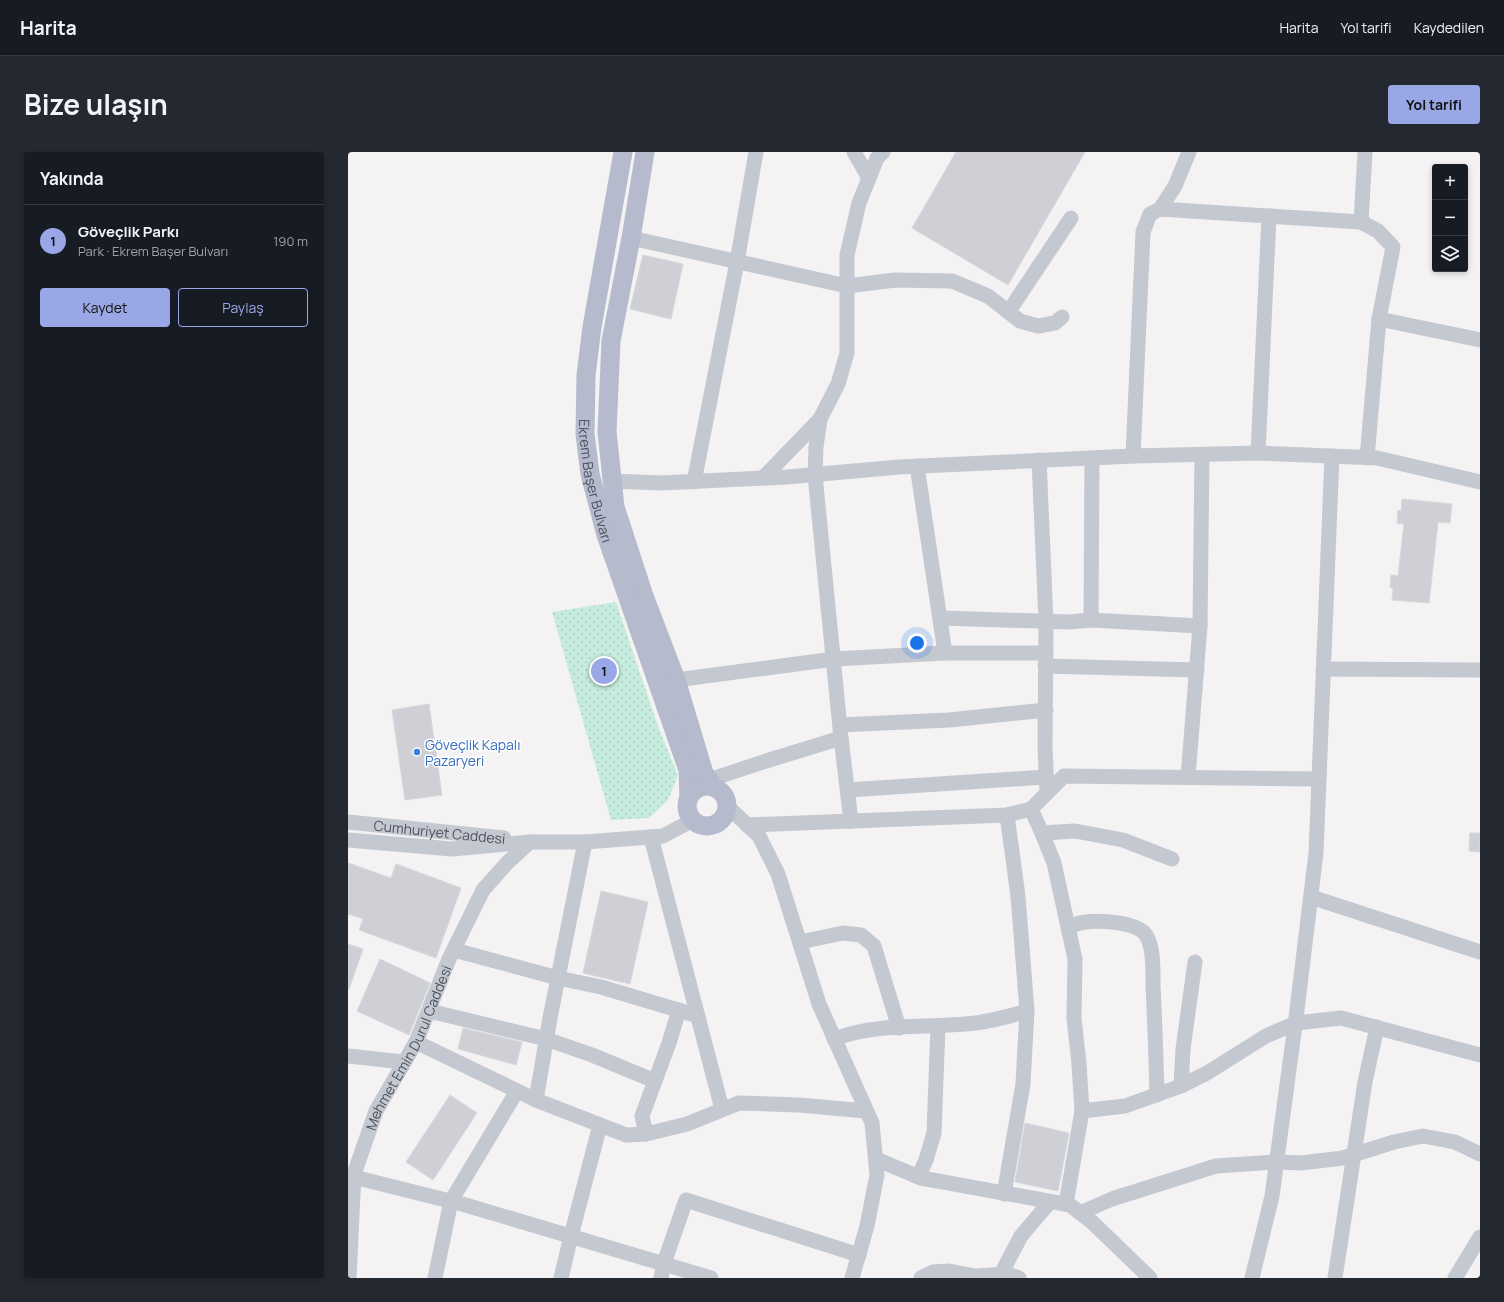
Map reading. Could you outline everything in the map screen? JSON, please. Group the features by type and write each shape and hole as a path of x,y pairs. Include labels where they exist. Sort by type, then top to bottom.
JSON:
{"main road":[{"name":"Ekrem Başer Bulvarı","path":"623,152 592,327 586,375 585,434 590,474 606,535 688,770 689,798"},
{"name":"Ekrem Başer Bulvarı","path":"645,152 631,238 611,341 607,432 612,481 615,507 644,596 676,680 704,773 712,784"},
{"path":"712,784 722,792 726,799 727,806 726,814 721,820 715,824 707,826 693,820 689,813 688,806 689,798 694,792 700,788 712,784"}],"street":[{"path":"694,482 737,262 756,152"},
{"path":"854,152 869,178"},
{"path":"763,478 820,419 838,384 847,353 847,255 860,203 877,158 883,152"},
{"path":"1133,456 1143,232 1150,214 1160,208 1175,186 1188,152"},
{"path":"1361,222 1365,152"},
{"path":"1160,208 1361,222 1378,231 1393,247 1379,319 1367,458"},
{"path":"1258,453 1269,216"},
{"path":"1009,311 1071,218"},
{"path":"631,238 847,286 894,280 952,281 988,296 1020,321 1038,326 1055,322 1062,317"},
{"path":"1379,319 1480,340"},
{"path":"820,419 816,447 815,474 851,821"},
{"path":"612,481 661,483 694,482 917,466 1133,456 1258,453 1377,458 1480,482"},
{"path":"1188,777 1200,626 1202,455"},
{"path":"1252,1278 1272,1196 1296,1023 1316,853 1332,456"},
{"path":"1091,620 1092,458"},
{"path":"747,825 1007,815 1031,809 1047,785 1045,748 1046,621 1039,460"},
{"path":"917,466 945,653"},
{"path":"940,618 1069,622 1091,620 1200,626"},
{"path":"676,680 834,659 945,653 1197,670"},
{"path":"1324,669 1480,670"},
{"path":"712,784 766,760 841,731 1046,710"},
{"path":"848,790 1047,785 1064,776 1319,779"},
{"path":"727,806 759,836 778,874 819,1004 872,1123 877,1175 867,1226 852,1278"},
{"path":"1031,809 1054,863 1075,959 1074,1018 1082,1111 1066,1204"},
{"path":"1004,1194 1023,1084 1027,1011 1018,896 1007,815"},
{"name":"Cumhuriyet Caddesi","path":"348,840 452,849 530,842 585,842 663,836 693,820"},
{"name":"Cumhuriyet Caddesi","path":"348,822 530,842"},
{"path":"1042,833 1075,831 1123,840 1172,859"},
{"path":"651,837 722,1110"},
{"name":"Mehmet Emin Durul Caddesi","path":"349,1278 354,1177 376,1111 403,1062 416,1042 454,950 483,890 507,863 530,842"},
{"path":"536,1100 546,1039 585,842"},
{"path":"1311,897 1480,952"},
{"path":"1068,927 1086,922 1115,922 1136,927 1145,934 1150,945 1153,974 1156,1038 1156,1095"},
{"path":"800,942 843,933 861,935 874,946 899,1028"},
{"path":"454,950 558,978 601,987 698,1016"},
{"path":"1181,1086 1183,1049 1195,962"},
{"path":"646,1134 642,1116 669,1043 679,1010"},
{"path":"429,1011 546,1039 592,1055 655,1082"},
{"path":"834,1039 868,1029 966,1024 1004,1018 1027,1011"},
{"path":"1082,1111 1126,1106 1181,1086 1207,1074 1266,1036 1296,1023 1340,1018 1480,1056"},
{"path":"918,1176 926,1160 934,1133 938,1026"},
{"path":"1335,1278 1365,1082 1377,1027"},
{"path":"416,1042 536,1100 626,1135 646,1134 687,1124 739,1103 799,1105 866,1111"},
{"path":"348,1056 403,1062"},
{"path":"436,1278 451,1201 517,1091"},
{"path":"562,1278 570,1236 600,1125"},
{"path":"1080,1213 1112,1199 1216,1166 1277,1162 1301,1163 1343,1158 1394,1142 1423,1136 1455,1142 1480,1154"},
{"path":"876,1159 918,1176 1004,1194 1070,1205 1092,1222 1150,1278"},
{"path":"354,1177 451,1201 711,1278"},
{"path":"661,1278 664,1263 686,1200 859,1255"},
{"path":"1001,1274 1021,1236 1050,1202"},
{"path":"1455,1278 1480,1236"},
{"path":"921,1278 933,1272 949,1271 982,1277 1008,1274 1019,1278"}],"green space":[{"path":"616,602 659,729 678,775 668,800 649,818 611,820 552,612"}],"building":[{"path":"956,152 1085,152 1008,285 912,228"},
{"path":"643,255 683,264 671,319 630,309"},
{"path":"1402,499 1452,504 1450,523 1438,522 1429,603 1392,600 1393,588 1390,588 1391,575 1398,576 1404,524 1397,523 1398,510 1401,511"},
{"name":"Göveçlik Kapalı Pazaryeri","path":"429,704 442,795 405,800 392,710"},
{"path":"1470,833 1480,833 1480,852 1469,851"},
{"path":"348,863 391,878 396,864 461,888 436,958 359,930 363,919 348,914"},
{"path":"601,891 648,902 630,984 583,973"},
{"path":"348,944 363,949 349,989 348,989"},
{"path":"380,959 430,983 409,1035 357,1011"},
{"path":"463,1028 522,1042 516,1065 458,1049"},
{"path":"450,1095 477,1113 433,1180 406,1162"},
{"path":"1025,1123 1069,1133 1058,1191 1015,1182"}],"place":[{"name":"Göveçlik Parkı","path":"604,671"},
{"name":"Göveçlik Kapalı Pazaryeri","path":"417,752"}]}
